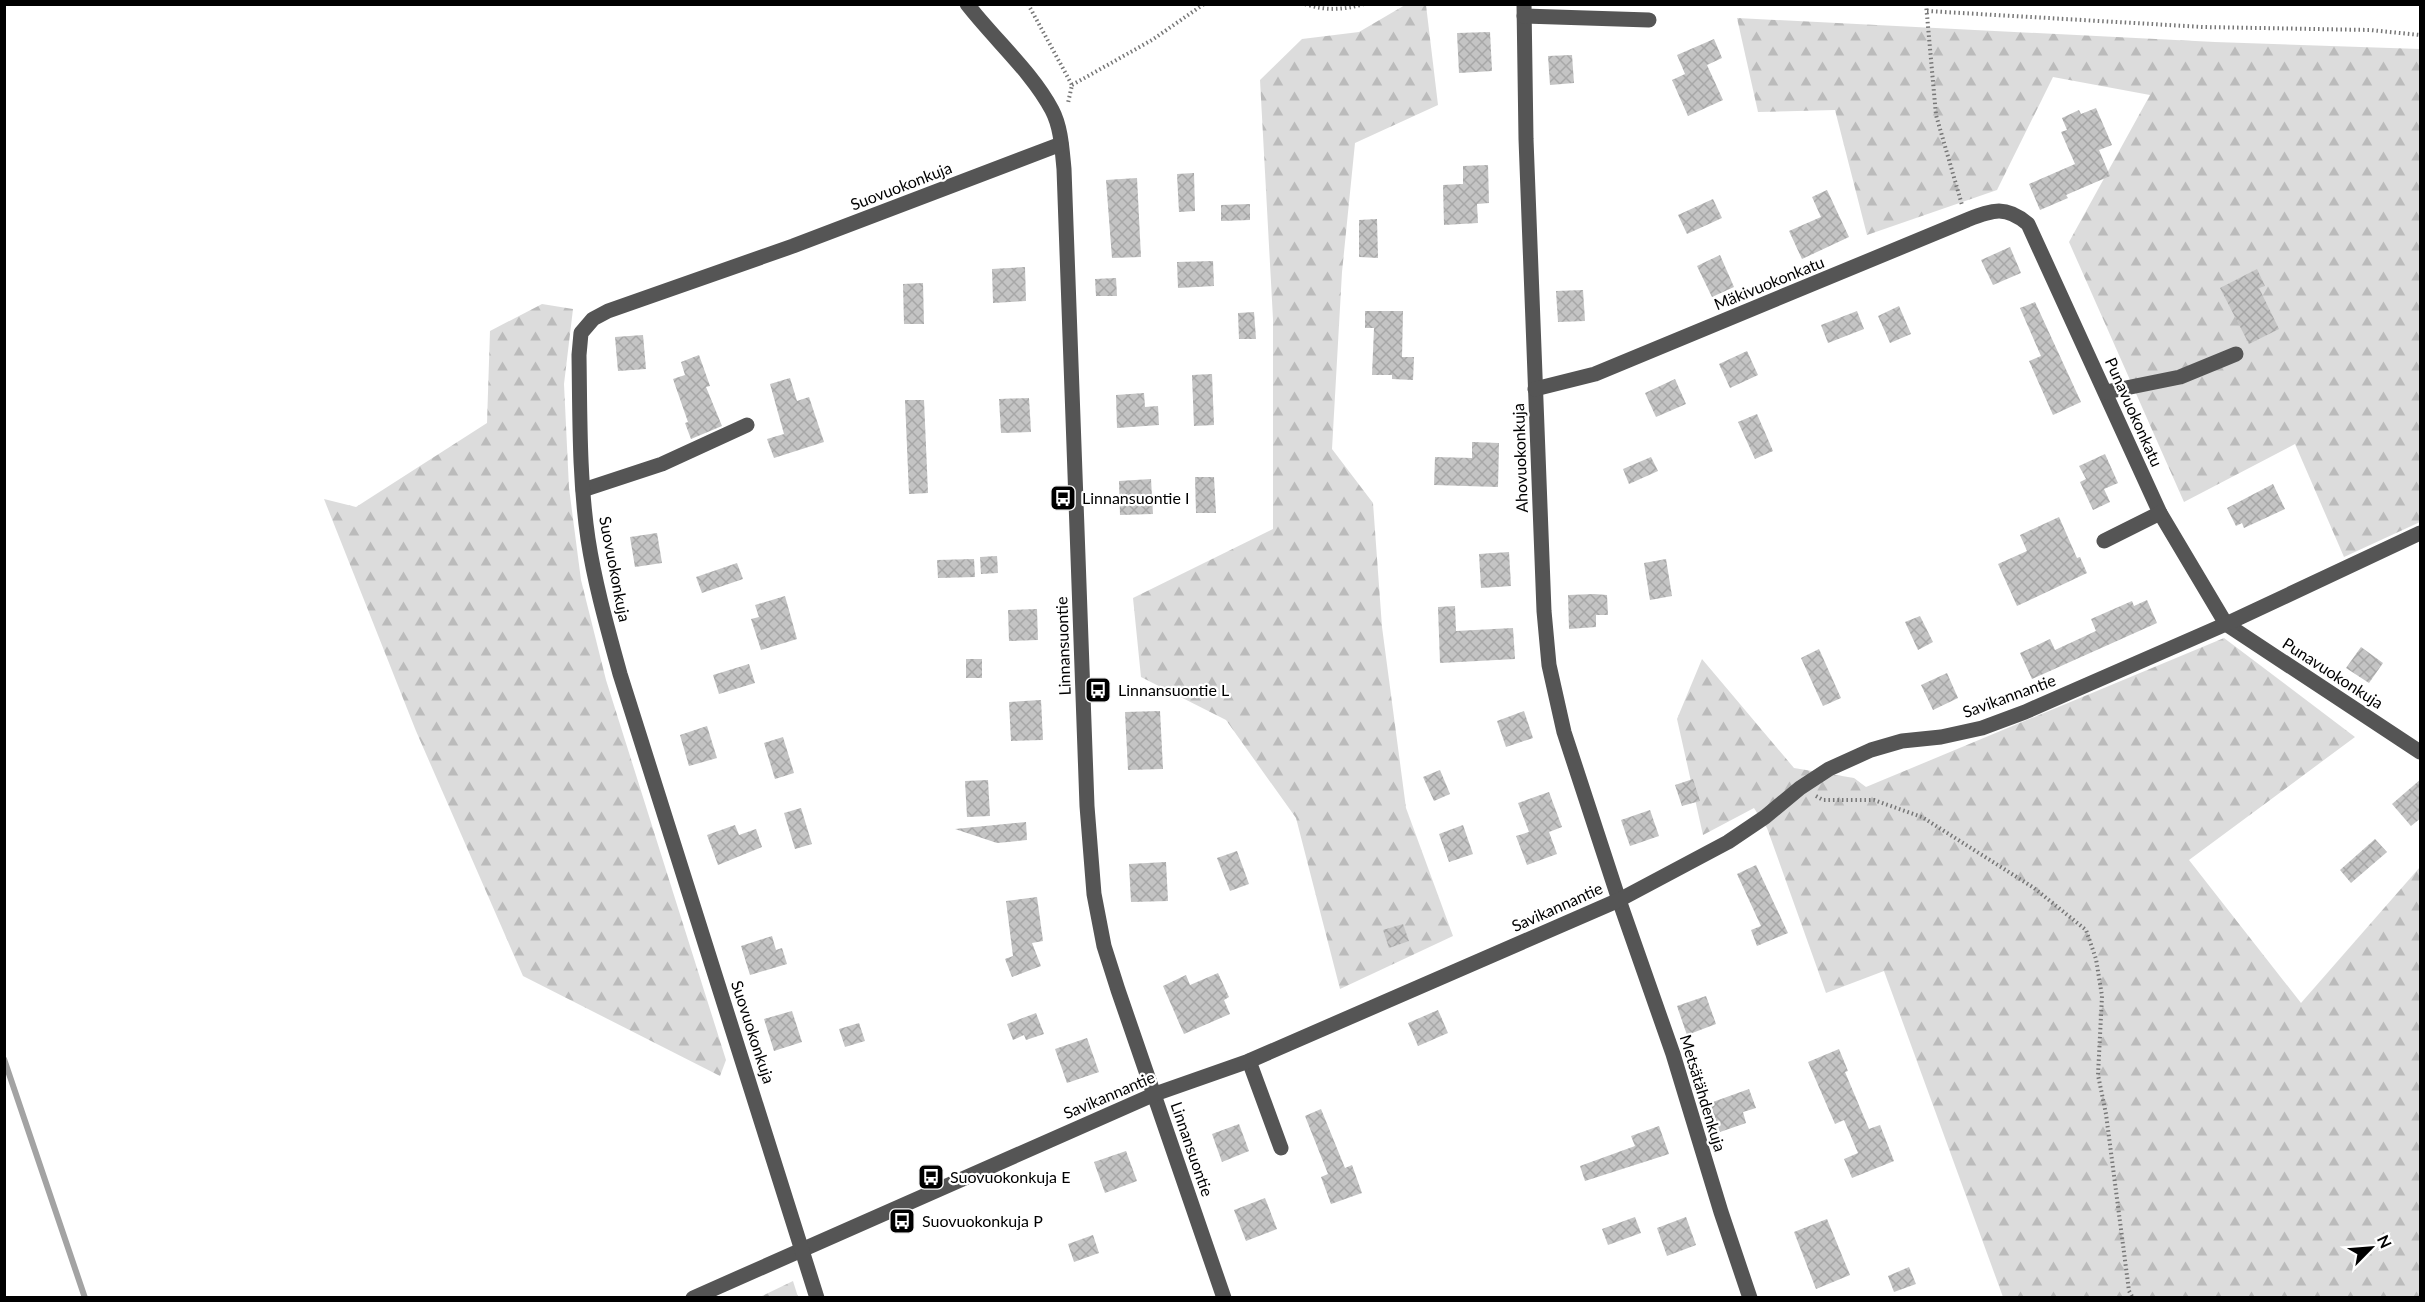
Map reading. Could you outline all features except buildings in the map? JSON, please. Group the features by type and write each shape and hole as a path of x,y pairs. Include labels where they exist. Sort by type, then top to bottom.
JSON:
{"street":[{"name":"Linnansuontie","path":"968,4 1041,93 1052,111 1061,144 1064,168 1087,806 1094,894 1107,957 1224,1298"},
{"path":"1524,10 1649,20"},
{"name":"Ahovuokonkuja","path":"1524,10 1535,389 1544,611 1549,665 1564,732 1619,900"},
{"name":"Suovuokonkuja","path":"817,1298 620,674 596,580 588,539 583,490 579,355 581,333 593,319 642,298 804,242 1061,144"},
{"name":"Mäkivuokonkatu","path":"1535,389 1595,374 1988,212 2002,210 2015,214"},
{"name":"Punavuokonkatu","path":"2015,214 2028,224 2160,513 2226,624"},
{"path":"2106,392 2180,377 2236,354"},
{"path":"583,490 662,464 747,425"},
{"path":"2104,541 2160,513"},
{"name":"Savikannantie","path":"693,1298 1155,1094 1250,1061 1619,900 1728,842 1766,817 1800,788 1829,769 1871,750 1902,741 1982,728 2025,712 2226,624 2421,533"},
{"name":"Punavuokonkuja","path":"2226,624 2421,752"},
{"name":"Metsätähdenkuja","path":"1619,900 1673,1054 1720,1212 1750,1298"},
{"path":"1250,1061 1281,1148"}],"path":[{"path":"1028,4 1072,85 1152,40 1204,4"},
{"path":"1305,4 1319,9 1341,10 1364,4"},
{"path":"1926,4 1936,116 1967,220"},
{"path":"1927,11 2203,27 2370,30 2421,35"},
{"path":"1800,788 1822,800 1874,800 1922,817 2034,888 2086,930 2096,958 2102,996 2098,1075 2106,1114 2129,1291 2133,1298"}],"green space":[{"path":"1405,5 1426,5 1438,105 1355,143 1342,272 1332,449 1373,503 1382,627 1406,808 1453,936 1340,989 1296,818 1226,720 1141,677 1133,598 1273,529 1273,319 1260,80 1302,39 1359,32"},
{"path":"1737,18 2215,42 2420,49 2420,522 2344,557 2295,444 2184,502 2069,242 2150,95 2053,77 1997,190 1867,235 1835,110 1758,112"},
{"path":"542,304 573,309 564,384 569,488 581,580 606,680 726,1060 720,1076 523,976 416,731 324,499 356,507 487,423 490,331"},
{"path":"2224,638 2355,737 2189,860 2301,1003 2420,867 2420,1297 2003,1297 1884,971 1826,993 1767,828 1754,808 1703,835 1677,719 1702,659 1794,768 1854,778 1866,787"},
{"path":"793,1281 798,1297 760,1297"}],"waterway":[{"path":"4,1059 85,1298"}],"place":[{"name":"Linnansuontie I","path":"1063,498"},
{"name":"Linnansuontie L","path":"1098,690"},
{"name":"Suovuokonkuja E","path":"931,1177"},
{"name":"Suovuokonkuja P","path":"902,1221"}]}
